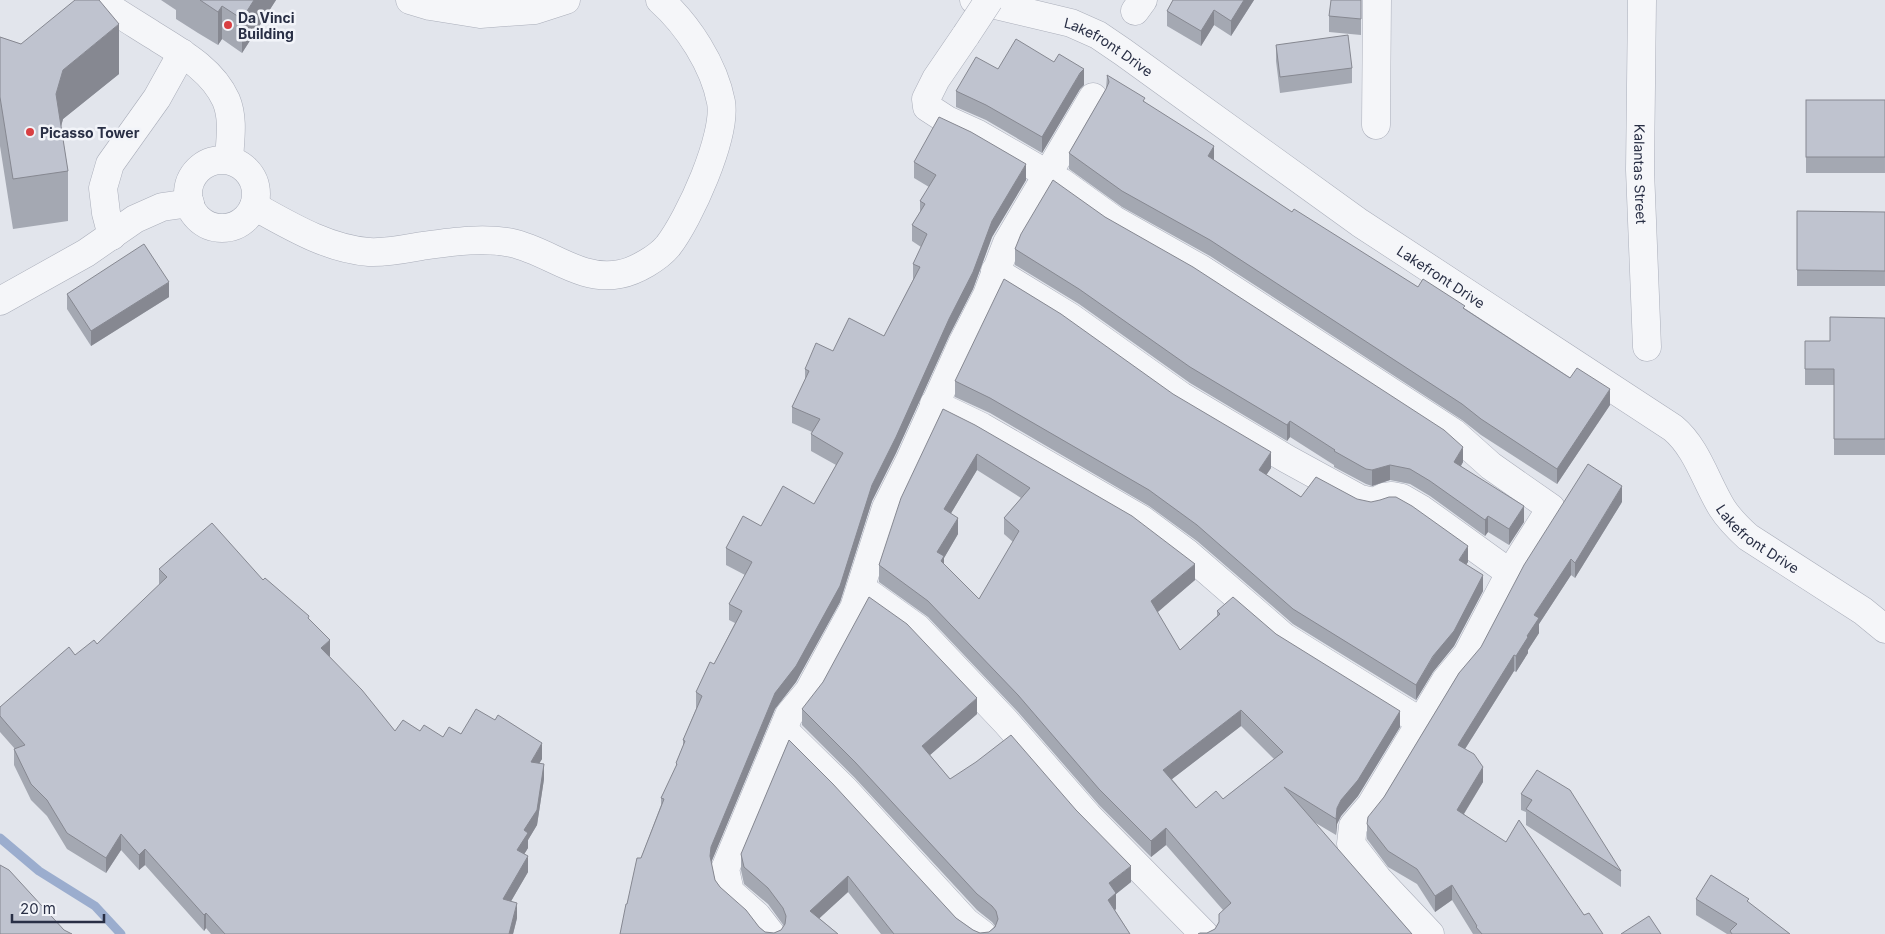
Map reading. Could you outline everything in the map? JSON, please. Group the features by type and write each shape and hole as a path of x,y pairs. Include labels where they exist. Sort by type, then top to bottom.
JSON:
{"street":[{"path":"98,0 182,54 203,69 217,84 226,101 230,119 229,160"},
{"path":"410,0 430,6 480,14 535,10 566,0"},
{"path":"254,206 304,233 349,249 370,252 391,251 436,244 494,241 524,246 581,271 600,275 620,274 637,268 654,258 667,247 681,228 710,164 720,130 721,103 710,69 695,41 682,23 660,0"},
{"name":"Lakefront Drive","path":"974,0 1072,23 1098,35 1360,223 1673,428 1684,437 1722,509 1734,525 1748,537 1874,612 1885,629"},
{"path":"989,0 936,79 926,99 927,106 947,120 978,134 1061,182 1114,220 1201,269 1454,433 1491,466 1551,508 1510,573 1467,655 1446,680 1371,805 1352,826 1351,844 1378,879 1430,934"},
{"path":"1376,124 1377,0"},
{"name":"Kalantas Street","path":"1642,0 1640,170 1647,347"},
{"path":"112,236 106,213 103,188 110,164 157,98 182,54"},
{"path":"771,934 757,916 730,892 725,870 789,715 809,691 854,608 886,508 910,460 962,342 987,295 995,271 1008,243 1093,97"},
{"path":"215,160 229,160 240,164 249,172 254,183 257,194 254,206 250,215 241,222 221,228 210,226 201,221 194,213 190,203 188,189 192,176 202,166 215,160"},
{"path":"0,301 56,271 112,236 135,219 162,207 190,203"},
{"path":"995,271 1070,316 1181,396 1287,459 1360,500 1374,502 1384,497 1402,498 1421,509 1510,573"},
{"path":"934,404 982,427 1141,520 1187,553 1284,637 1421,722"},
{"path":"861,588 917,628 1006,722 1088,816 1204,934"},
{"path":"784,730 844,789 966,922 982,934"}],"building":[{"path":"75,0 99,0 119,24 63,70 56,94 68,171 13,179 0,97 0,37 21,44"},
{"path":"200,0 254,0 242,19 222,6 218,12"},
{"path":"1173,0 1244,0 1231,21 1214,10 1201,31 1167,11"},
{"path":"1331,0 1361,0 1361,19 1329,16"},
{"path":"1348,35 1352,68 1280,77 1276,45"},
{"path":"1016,39 1054,62 1059,54 1084,69 1042,137 986,105 956,91 976,57 998,69"},
{"path":"1107,75 1145,98 1143,101 1214,146 1208,156 1292,212 1294,209 1418,287 1423,279 1465,306 1463,308 1570,378 1577,368 1610,389 1557,469 1481,419 1462,404 1210,240 1122,191 1069,153 1106,89 1109,82"},
{"path":"1806,100 1885,100 1885,157 1806,157"},
{"path":"939,117 971,132 1026,164 992,221 973,272 949,319 896,437 872,485 840,586 796,666 775,693 711,847 710,856 715,880 720,887 746,910 765,932 774,933 781,930 785,924 786,916 783,908 768,888 744,867 741,854 789,740 833,784 956,918 980,933 989,932 995,927 998,919 996,911 992,906 977,894 855,762 802,709 823,682 869,597 907,624 977,698 922,746 950,779 1011,735 1076,810 1131,866 1109,883 1116,893 1108,900 1130,934 894,934 848,876 810,911 838,934 620,934 637,858 641,858 664,799 661,798 677,764 685,741 683,740 702,696 696,692 710,662 714,664 742,611 729,604 752,562 726,548 743,516 761,526 783,486 814,504 843,453 811,434 820,419 792,407 809,371 805,369 816,343 833,351 849,318 884,336 920,267 913,264 927,234 912,225 925,204 920,201 936,175 914,162"},
{"path":"1053,180 1105,217 1193,267 1444,430 1463,447 1454,462 1524,506 1509,529 1488,516 1485,520 1410,469 1390,465 1372,470 1366,469 1334,451 1290,421 1287,425 1190,367 1079,289 1015,249 1021,234"},
{"path":"1797,211 1885,212 1885,271 1797,270"},
{"path":"144,244 169,282 91,331 67,294"},
{"path":"1004,279 1061,314 1173,394 1271,452 1259,470 1301,497 1316,477 1357,499 1371,502 1396,497 1412,506 1468,546 1459,560 1483,575 1454,631 1433,656 1416,685 1293,609 1197,525 1149,490 990,398 955,381"},
{"path":"1830,317 1885,318 1885,439 1834,439 1834,369 1805,369 1805,341 1830,341"},
{"path":"943,409 975,425 1132,516 1195,564 1151,601 1180,650 1220,614 1217,611 1233,597 1276,634 1400,711 1358,780 1341,800 1337,808 1336,819 1284,787 1412,934 1198,934 1207,933 1215,929 1219,922 1219,914 1231,903 1166,828 1151,841 1099,789 1018,695 928,601 879,565 901,498","holes":["977,454 1030,488 1004,518 1019,531 979,599 941,561 944,556 937,552 958,518 944,509","1241,710 1283,752 1223,799 1216,791 1196,808 1163,770"]},
{"path":"1588,464 1622,486 1575,563 1571,559 1534,615 1539,618 1528,637 1516,656 1514,655 1458,745 1474,754 1483,767 1457,810 1506,842 1519,820 1584,915 1589,913 1603,934 1482,934 1452,885 1435,896 1417,869 1388,851 1367,824 1368,817 1384,797 1459,673 1481,647 1524,565"},
{"path":"212,523 263,580 265,578 309,616 308,618 330,640 321,648 362,690 395,731 403,720 420,731 424,725 443,737 449,727 461,734 476,709 495,720 498,715 542,743 531,762 544,764 537,810 524,830 528,833 517,850 528,856 503,899 517,903 509,934 225,934 206,913 204,915 145,849 139,855 121,834 106,858 67,833 47,800 31,784 14,749 25,745 0,716 0,707 69,647 75,655 94,640 97,644 167,577 159,569"},
{"path":"1537,770 1570,790 1621,871 1526,809 1532,800 1521,794"},
{"path":"0,865 9,870 64,930 72,934 0,934"},
{"path":"1711,875 1749,899 1747,901 1790,934 1732,934 1730,931 1737,924 1696,899"},
{"path":"1649,916 1661,934 1621,934"}],"waterway":[{"path":"0,838 39,871 95,906 121,934"}],"place":[{"name":"Da Vinci Building","path":"228,25"},
{"name":"Picasso Tower","path":"30,132"}]}
